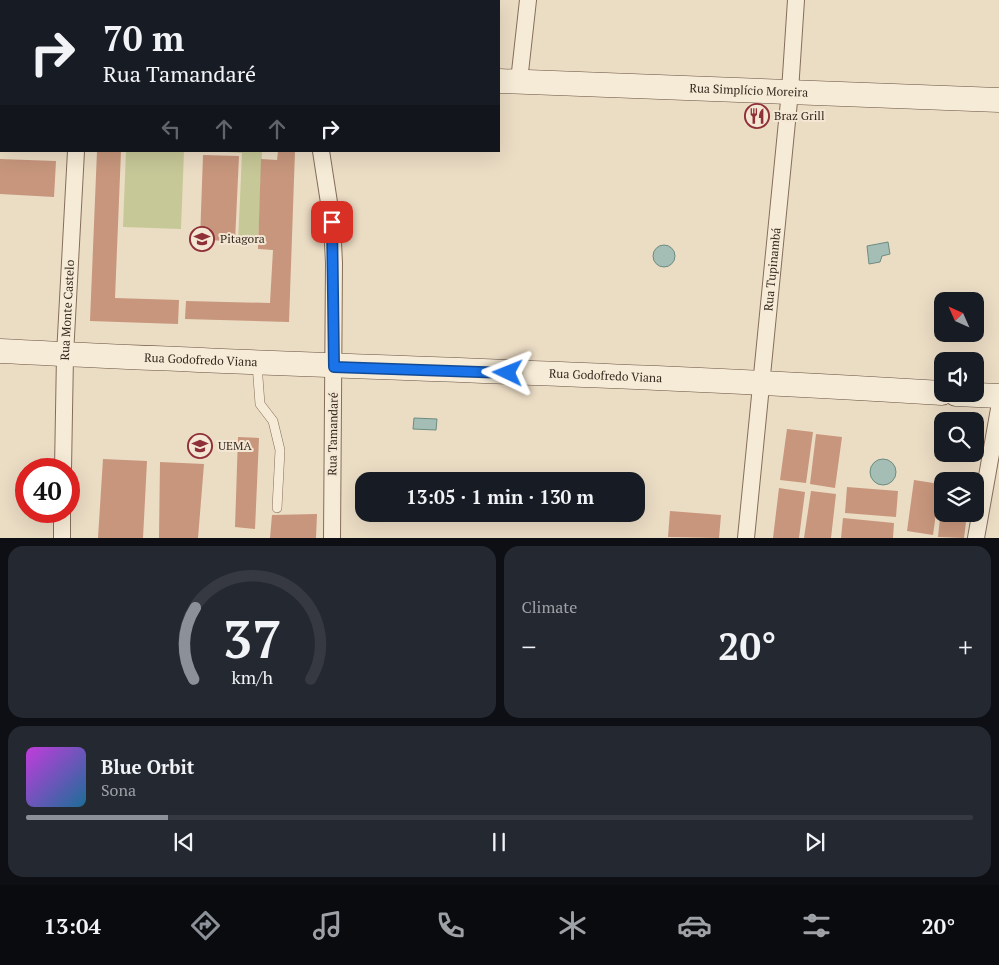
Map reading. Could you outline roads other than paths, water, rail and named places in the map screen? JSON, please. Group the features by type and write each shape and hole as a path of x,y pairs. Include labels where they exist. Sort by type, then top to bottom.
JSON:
{"street":[{"path":"509,81 528,0"},
{"name":"Rua Tupinambá","path":"746,538 790,91 796,0"},
{"name":"Rua Simplício Moreira","path":"509,81 999,100"},
{"name":"Rua Monte Castelo","path":"63,458 65,354 76,152"},
{"name":"Rua Tamandaré","path":"321,152 332,222 334,367 332,538"},
{"name":"Rua Godofredo Viana","path":"0,351 257,364 760,381 934,392"},
{"path":"984,395 999,396"},
{"path":"976,538 999,409"},
{"path":"62,523 62,538"}],"lane":[{"path":"257,364 260,404 273,421 280,450 277,508"}],"water":[{"path":"888,242 890,254 882,256 880,262 869,264 867,246"},
{"path":"664,245 672,248 675,256 672,264 664,267 656,264 653,256 656,248"},
{"path":"414,418 437,419 436,430 413,429"},
{"path":"883,459 892,463 896,472 892,481 883,485 874,481 870,472 874,463"}],"place":[{"name":"Braz Grill","path":"757,116"},
{"name":"Pitagora","path":"202,239"},
{"name":"UEMA","path":"200,446"}]}
